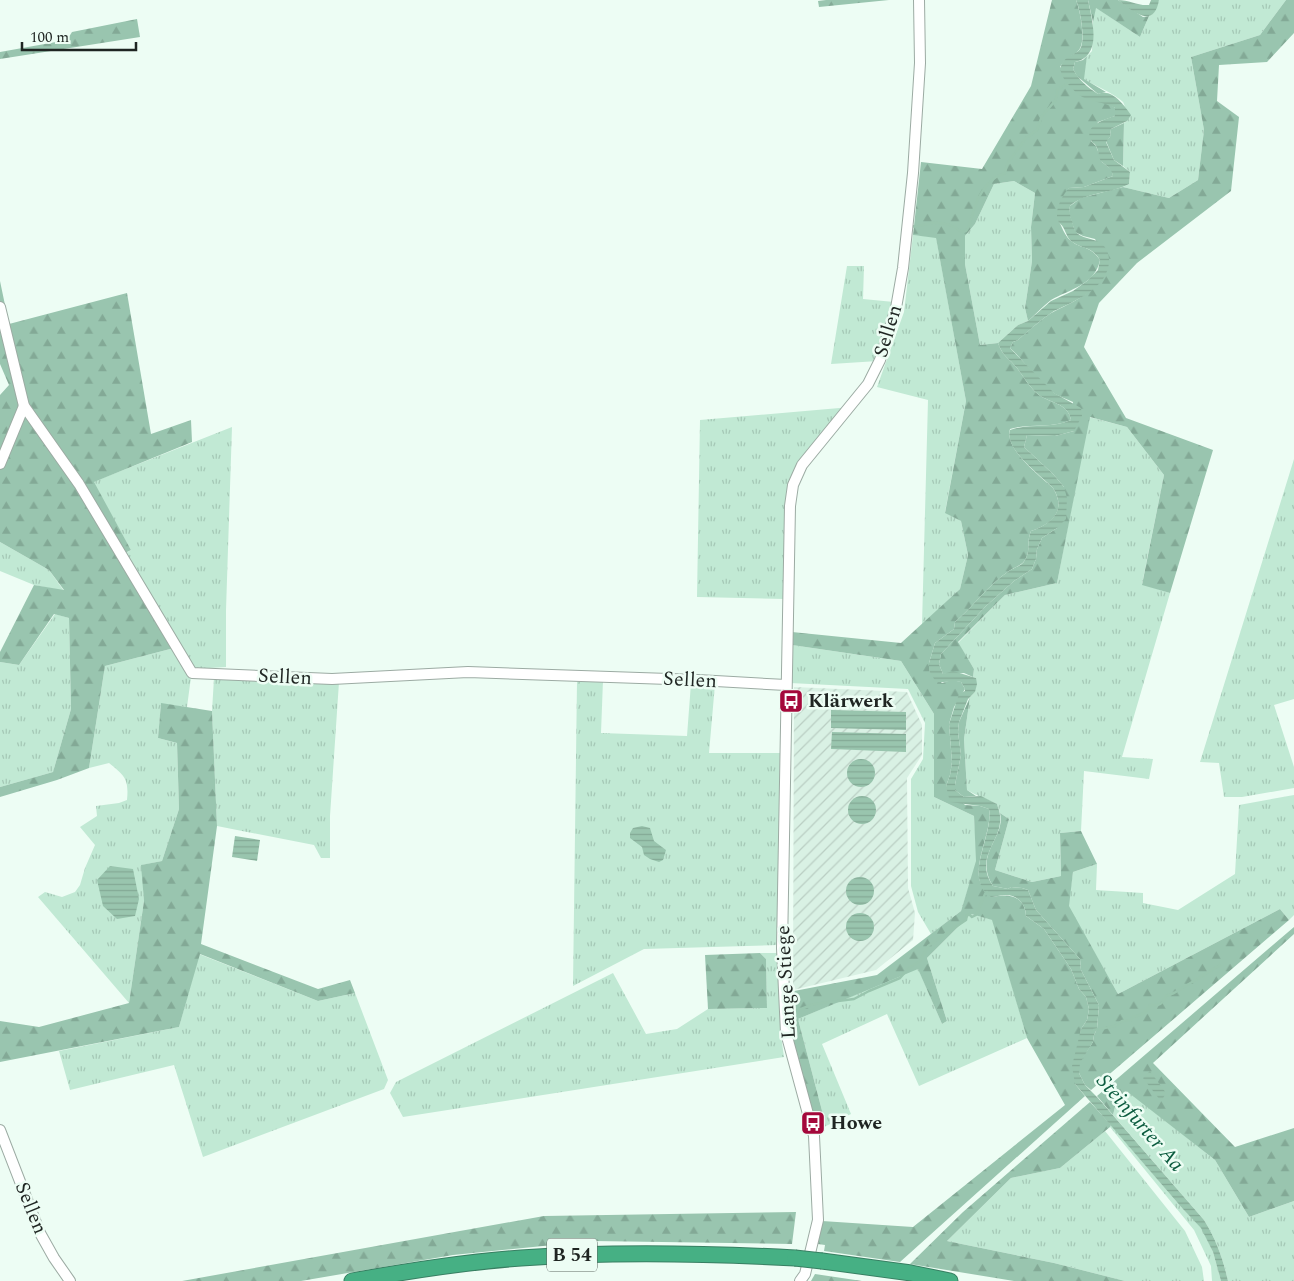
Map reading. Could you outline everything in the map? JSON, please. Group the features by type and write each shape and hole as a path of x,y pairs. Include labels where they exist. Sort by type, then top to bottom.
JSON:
{"highway":[{"name":"B 54","path":"352,1281 459,1264 560,1256 661,1253 822,1260 911,1273 950,1281"}],"street":[{"name":"Sellen","path":"0,306 24,406 80,484 192,673 332,679 468,672 786,685 790,506 793,485 802,465 868,384 880,360 896,308 903,268 912,173 920,63 919,0"},
{"path":"0,464 24,406"},
{"name":"Lange Stiege","path":"786,685 782,948 786,1033 814,1136 818,1200 818,1220 803,1277"},
{"name":"Sellen","path":"0,1130 40,1233 70,1281"}],"shaded area":[{"path":"1076,0 1088,0 1094,36 1089,53 1084,58 1075,62 1073,69 1090,89 1098,94 1108,93 1113,95 1131,115 1127,121 1111,129 1110,137 1106,142 1114,160 1130,172 1129,184 1083,198 1070,206 1070,215 1076,232 1100,243 1107,251 1109,259 1108,269 1104,278 1097,286 1080,298 1054,311 1013,342 1010,348 1054,393 1081,408 1082,416 1074,431 1055,436 1027,435 1024,447 1064,487 1067,498 1066,519 1042,538 1032,569 1014,581 986,606 941,654 939,664 943,674 953,671 976,678 975,692 968,699 959,722 958,732 961,755 955,790 964,797 981,796 997,804 1000,814 1000,825 987,858 988,876 993,886 1028,890 1036,910 1080,959 1081,970 1099,1005 1097,1029 1093,1042 1080,1063 1079,1073 1085,1085 1204,1220 1219,1249 1228,1281 1221,1281 1213,1252 1201,1228 1075,1084 1072,1066 1081,1029 1087,1020 1089,1009 1086,997 1079,989 1071,969 1044,929 1026,916 1020,901 1009,895 991,897 983,889 979,879 979,868 987,831 989,809 950,802 946,786 952,762 949,724 959,694 965,691 965,689 961,682 936,682 929,671 929,663 935,643 954,629 955,622 994,583 1024,562 1028,553 1031,531 1051,520 1058,509 1057,496 1053,488 1017,453 1012,445 1010,430 1063,423 1071,420 1069,414 1058,404 1043,398 1036,392 1004,354 998,343 1018,325 1028,321 1051,301 1073,291 1098,270 1100,260 1097,256 1091,250 1070,240 1057,217 1059,203 1069,188 1084,187 1113,176 1110,169 1101,161 1097,148 1089,135 1092,127 1096,124 1115,116 1115,108 1079,95 1067,83 1061,73 1063,63 1079,50 1082,45 1082,24"},
{"path":"1118,0 1149,5 1151,0 1159,0 1156,9 1148,16 1136,13"},
{"path":"794,687 907,692 922,725 922,755 907,778 908,888 915,913 913,940 876,970 793,990"},
{"path":"831,710 906,712 906,730 831,728"},
{"path":"832,732 906,734 906,752 831,749"},
{"path":"861,759 871,763 875,773 871,783 861,787 851,783 847,773 851,763"},
{"path":"862,796 872,800 876,810 872,820 862,824 852,820 848,810 852,800"},
{"path":"642,826 650,828 654,841 666,850 663,860 659,862 644,855 642,847 630,838 633,828"},
{"path":"235,836 260,840 257,861 232,857"},
{"path":"110,866 133,869 139,899 135,916 117,919 103,906 97,880"},
{"path":"860,877 870,881 874,891 870,901 860,905 850,901 846,891 850,881"},
{"path":"860,913 870,917 874,927 870,937 860,941 850,937 846,927 850,917"},
{"path":"1150,1071 1166,1093 1162,1100 1160,1100 1143,1078"}],"green space":[{"path":"889,0 819,7 818,1"},
{"path":"1052,0 1076,0 1082,26 1081,47 1064,61 1060,67 1115,108 1115,116 1098,122 1091,141 1096,146 1102,162 1112,170 1113,176 1084,187 1069,188 1058,220 1070,240 1089,249 1100,260 1093,275 1087,281 1051,300 1028,321 1025,308 1032,261 1031,227 1035,193 1014,181 994,184 975,224 965,236 965,264 980,345 998,343 1004,354 1039,395 1058,404 1069,414 1071,420 1063,423 1010,429 1012,445 1017,453 1053,488 1057,496 1058,510 1055,516 1045,525 1031,531 1027,557 1023,562 994,583 955,622 954,629 935,643 929,663 929,671 942,683 952,680 961,682 965,689 954,707 949,724 952,762 946,786 965,805 989,809 989,820 979,869 980,880 984,890 994,897 1011,896 1023,904 1026,916 1044,929 1071,969 1079,989 1086,997 1089,1009 1087,1020 1081,1029 1075,1084 1085,1096 900,1262 824,1251 825,1245 818,1244 822,1221 913,1227 1065,1105 1027,1038 992,920 971,914 927,958 947,1021 942,1024 918,969 798,1019 826,1126 817,1131 789,1033 789,992 877,975 961,911 976,861 974,816 934,797 934,714 901,661 792,645 792,632 901,643 960,589 968,555 961,521 945,513 966,401 936,238 913,235 921,162 982,169 1031,86"},
{"path":"1088,0 1118,0 1143,17 1149,16 1140,37 1096,8 1093,22"},
{"path":"1159,0 1286,0 1260,35 1191,57 1204,130 1198,180 1169,198 1123,187 1129,184 1130,172 1123,166 1124,123 1127,121 1124,104 1115,96 1083,79 1087,56 1092,51 1095,7 1140,37 1149,16 1153,13"},
{"path":"1286,0 1294,0 1294,33 1267,62 1219,65 1217,101 1239,117 1231,191 1137,263 1099,303 1084,347 1126,418 1213,450 1170,593 1142,585 1164,475 1127,427 1090,417 1057,583 1005,595 958,642 974,669 973,677 964,673 943,674 939,664 941,654 986,606 1014,581 1032,569 1042,538 1057,528 1064,487 1024,447 1027,435 1055,436 1074,431 1073,402 1049,389 1010,348 1013,342 1047,316 1093,288 1108,264 1095,239 1075,232 1069,213 1070,206 1081,198 1123,187 1169,198 1198,180 1204,130 1191,57 1260,35"},
{"path":"137,19 140,37 0,59 0,52 67,40 72,32"},
{"path":"1087,56 1084,79 1106,92 1098,94 1077,76 1073,69 1075,62 1083,60"},
{"path":"1124,123 1123,166 1114,160 1106,141 1110,137 1111,129"},
{"path":"1014,181 1035,193 1031,227 1032,261 1025,308 1028,321 1018,325 998,343 980,345 965,264 965,236 975,224 994,184"},
{"path":"913,235 936,237 966,401 945,512 961,521 968,555 960,589 922,625 928,400 877,387 904,312"},
{"path":"847,266 864,266 863,299 894,302 878,361 831,364"},
{"path":"0,281 9,324 127,293 151,434 191,420 192,442 94,482 131,550 119,556 174,648 105,666 89,768 0,797 0,787 53,772 71,709 69,618 54,614 19,665 0,662 0,652 34,585 64,590 49,570 0,542 0,395 9,385 0,364"},
{"path":"851,407 800,465 787,497 785,599 697,597 700,420"},
{"path":"1089,417 1127,427 1164,475 1142,584 1170,593 1122,757 1153,759 1149,779 1084,771 1081,831 1060,833 1061,876 1032,882 995,870 1009,819 1000,813 997,804 967,790 964,739 970,697 975,692 976,678 973,677 974,669 958,643 1005,595 1057,583"},
{"path":"232,427 226,667 194,669 126,553 131,550 93,482"},
{"path":"1294,459 1294,699 1274,705 1294,767 1294,788 1242,797 1224,797 1219,763 1200,762"},
{"path":"0,542 49,570 64,591 34,585 0,571"},
{"path":"55,614 69,618 71,709 53,772 0,787 0,662 19,665"},
{"path":"792,645 901,661 934,714 934,797 974,816 977,861 961,911 931,934 918,912 911,886 911,779 923,759 925,723 908,689 790,683"},
{"path":"174,648 191,677 187,707 161,704 158,738 177,743 179,809 162,861 142,865 144,901 129,1003 38,897 45,892 62,897 75,892 80,885 95,845 80,827 97,816 96,806 127,800 125,778 114,767 109,763 89,768 105,666"},
{"path":"214,678 339,682 330,816 330,858 321,858 314,845 217,826 212,711"},
{"path":"603,680 601,733 687,736 691,683 715,684 709,753 780,753 777,945 644,949 573,986 577,682"},
{"path":"970,697 964,739 967,790 976,796 964,797 955,790 961,755 958,732 959,722"},
{"path":"161,703 212,711 217,826 201,944 318,989 350,980 355,993 318,1001 200,954 179,1027 0,1062 0,1021 39,1027 129,1003 144,901 141,865 162,861 179,809 177,743 158,738"},
{"path":"1294,795 1294,915 1289,920 1280,909 1118,994 1068,906 1073,872 1097,864 1096,890 1143,893 1143,903 1178,910 1235,874 1239,805"},
{"path":"1000,813 1009,819 995,870 1032,882 1061,876 1060,833 1081,831 1097,864 1073,872 1069,906 1118,994 1280,909 1289,920 1091,1090 1085,1085 1079,1073 1079,1063 1093,1042 1097,1029 1099,1005 1081,970 1080,959 1036,910 1028,890 993,886 986,865 988,855 999,830 1001,822"},
{"path":"971,914 993,920 1027,1038 919,1086 887,1014 822,1044 851,1114 826,1126 798,1019 918,968 942,1024 947,1021 927,958"},
{"path":"1294,927 1294,934 1153,1063 1235,1147 1294,1128 1294,1201 1249,1217 1215,1160 1129,1093 1117,1099 1113,1115 1097,1096"},
{"path":"760,953 778,953 781,1036 784,1057 403,1117 390,1093 396,1082 613,973 646,1034 677,1029 708,1009 767,1008 766,959"},
{"path":"760,953 766,959 767,1008 708,1009 705,955"},
{"path":"199,954 318,1001 355,993 388,1080 384,1089 203,1157 174,1065 70,1090 59,1051 179,1027"},
{"path":"1129,1092 1215,1160 1249,1217 1294,1201 1294,1281 1228,1281 1219,1249 1204,1220 1113,1115 1117,1099"},
{"path":"1090,1102 1111,1125 1110,1127 1060,1168 1011,1178 947,1241 1054,1263 1125,1281 1014,1281 910,1264 963,1212"},
{"path":"1111,1125 1182,1208 1202,1228 1213,1252 1221,1281 1212,1281 1211,1266 1194,1230 1110,1127"},
{"path":"1105,1131 1185,1231 1202,1267 1204,1281 1125,1281 1054,1263 947,1241 1011,1178 1060,1168"},
{"path":"796,1212 792,1244 593,1241 453,1255 301,1281 182,1281 544,1216"},
{"path":"815,1274 862,1281 811,1281"}],"waterway":[{"path":"912,226 918,227 932,223 941,223 950,225 962,232 966,231 983,190 993,179 1005,173 1007,164 1026,138 1037,130 1042,116 1055,101 1057,90 1070,82"},
{"path":"790,1008 801,1009 814,1004 854,999 900,978 909,968 920,961 928,946 966,920 967,915 969,914 972,917 976,915 987,892"},
{"path":"1094,1030 1115,1026 1122,1021 1131,1020 1133,1017 1146,1011 1150,1005 1160,1004 1166,996 1220,965"}],"place":[{"name":"Klärwerk","path":"791,701"},
{"name":"Howe","path":"813,1123"}],"water label":[{"name":"Steinfurter Aa","path":"1140,1123"}]}
